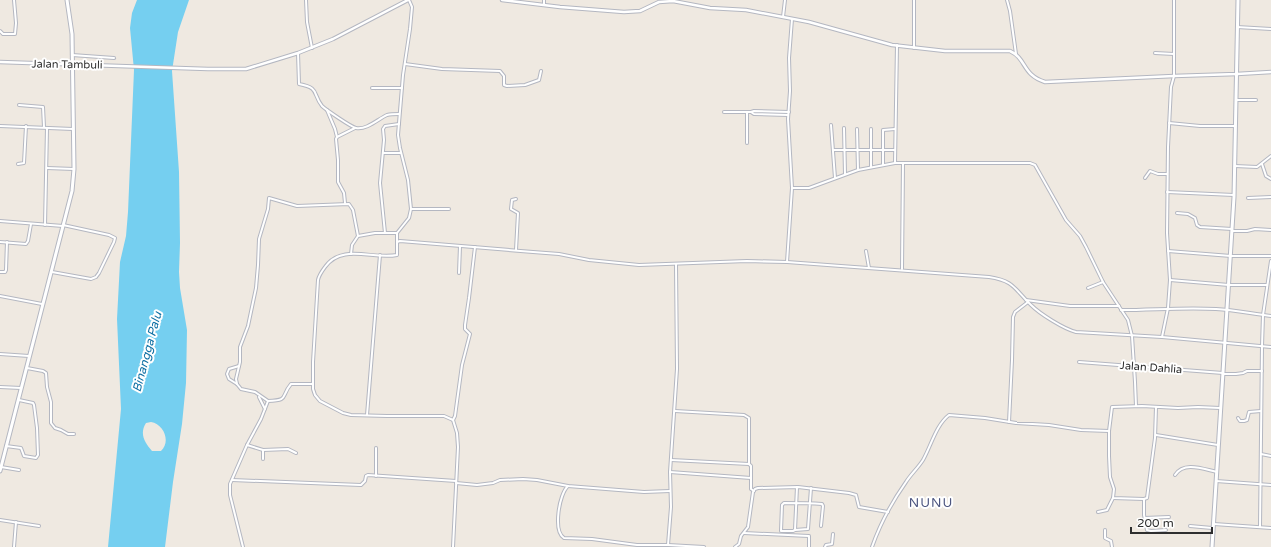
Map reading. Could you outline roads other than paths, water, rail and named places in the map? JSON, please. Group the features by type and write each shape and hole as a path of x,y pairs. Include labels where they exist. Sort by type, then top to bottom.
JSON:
{"main road":[{"path":"0,469 50,271 72,191 74,169 74,129 71,22 67,0"},
{"path":"1212,547 1234,195 1238,0"}],"street":[{"path":"1,36 4,34 15,34 16,23 14,0"},
{"path":"306,0 308,29 312,48"},
{"path":"409,0 412,7 399,124 399,142 408,180 411,209 409,218 397,233 397,255 343,255 328,262 318,276 313,384 315,395 323,403 343,413 368,415 444,416 453,420"},
{"name":"Jalan Tambuli","path":"0,62 246,69 312,48 351,31 409,0"},
{"path":"502,0 631,12 640,10 658,2 670,1 710,8 746,10 792,18 885,43 914,48 965,52 1006,50 1016,54"},
{"path":"544,0 544,5"},
{"path":"783,17 785,0"},
{"path":"914,0 914,48"},
{"path":"1007,0 1016,54 1029,73 1036,79 1046,82 1271,72"},
{"path":"1162,337 1168,308 1170,280 1167,174 1171,87 1174,76 1174,0"},
{"path":"788,262 792,188 788,114 789,58 792,18"},
{"path":"1237,27 1271,29"},
{"path":"0,31 4,34"},
{"path":"895,163 897,45"},
{"path":"298,53 299,84 313,88 321,105 356,128"},
{"path":"1155,53 1174,54"},
{"path":"72,55 114,58"},
{"path":"405,64 500,72 504,76 504,85 507,86 530,84 540,79 540,71"},
{"path":"372,88 402,88"},
{"path":"1237,100 1256,100"},
{"path":"19,105 43,107 46,127 47,168 45,225"},
{"path":"328,110 335,129 338,182 344,193 345,204"},
{"path":"724,112 754,111 788,114"},
{"path":"747,112 747,143"},
{"path":"336,137 356,128 376,122 387,116 400,114"},
{"path":"1169,123 1200,126 1236,126"},
{"path":"385,233 380,183 383,153 383,127 399,124"},
{"path":"831,125 835,178"},
{"path":"0,126 74,129"},
{"path":"18,164 24,163 26,126"},
{"path":"844,128 845,174"},
{"path":"857,129 858,170"},
{"path":"871,129 871,167"},
{"path":"883,165 883,130 895,129"},
{"path":"833,150 895,150"},
{"path":"383,153 401,153"},
{"path":"1235,166 1257,167 1271,156"},
{"path":"792,188 809,188 858,170 895,163 1030,163 1035,165 1066,220 1080,236 1103,282 1128,320 1132,336 1136,406"},
{"path":"902,270 903,163"},
{"path":"1262,164 1266,176 1271,179"},
{"path":"47,168 74,169"},
{"path":"1145,178 1150,171 1158,174 1167,174"},
{"path":"1167,192 1234,195"},
{"path":"1248,198 1271,197"},
{"path":"237,384 236,379 239,366 240,347 248,326 256,288 259,239 268,209 269,198 297,206 345,204 351,206 358,236 352,245 351,254"},
{"path":"516,199 512,200 511,209 518,213 516,250"},
{"path":"411,209 449,208"},
{"path":"1177,213 1188,214 1195,218 1197,225 1200,228 1242,232 1255,229 1271,230"},
{"path":"0,221 63,225 109,235 115,238 96,277 91,279 50,271"},
{"path":"0,242 26,244 28,242 31,224"},
{"path":"358,236 397,233"},
{"path":"397,242 400,241 559,254 589,260 639,265 747,261 788,262 999,278 1012,284 1038,311 1071,331 1225,342 1271,347"},
{"path":"0,272 6,270 7,242"},
{"path":"459,273 460,246"},
{"path":"453,547 458,436 453,420 455,416 462,365 470,334 465,328 465,325 470,298 475,247"},
{"path":"866,251 869,268"},
{"path":"1168,251 1231,256 1271,256"},
{"path":"368,415 380,255"},
{"path":"1260,528 1263,315 1271,261"},
{"path":"668,545 671,507 670,472 678,350 676,264"},
{"path":"1170,280 1229,285 1267,285"},
{"path":"1088,288 1103,282"},
{"path":"0,296 42,304"},
{"path":"1009,422 1013,317 1015,312 1027,301 1070,306 1119,306"},
{"path":"1122,310 1168,308 1227,310 1271,316"},
{"path":"0,354 29,356"},
{"name":"Jalan Dahlia","path":"1079,362 1236,374 1247,371 1262,371"},
{"path":"239,366 229,369 227,374 229,379 237,384 241,389 255,392 265,408"},
{"path":"26,368 44,371 46,373 47,387 51,402 51,423 55,428 70,435 74,434"},
{"path":"258,396 268,401 281,400 285,397 291,384 313,384"},
{"path":"0,387 21,388"},
{"path":"6,446 21,448 25,457 36,458 38,455 38,428 34,404 18,400"},
{"path":"243,547 230,495 230,484 268,401"},
{"path":"1098,512 1107,510 1113,498 1114,489 1109,473 1109,431 1112,407 1136,406 1220,408"},
{"path":"1113,498 1147,498 1156,434 1156,407"},
{"path":"675,411 744,415 749,418 749,464 751,466 751,489 754,491 748,527 740,538 739,545 735,547"},
{"path":"1238,418 1240,421 1244,421 1247,420 1249,412 1261,411"},
{"path":"872,547 888,512 906,481 923,459 937,431 948,416 953,415 1016,424 1049,425 1081,430 1109,431"},
{"path":"1156,434 1218,445"},
{"path":"247,445 263,450 283,448 291,449 296,453"},
{"path":"376,448 376,476"},
{"path":"263,450 263,459"},
{"path":"1261,454 1271,456"},
{"path":"671,460 749,464"},
{"path":"1175,475 1181,469 1189,466 1217,472"},
{"path":"0,469 19,470"},
{"path":"670,472 751,478"},
{"path":"232,480 361,485 365,482 366,476 376,476 477,485 493,483 500,480 523,479 568,486 644,492 670,491"},
{"path":"1216,481 1271,485"},
{"path":"568,486 562,495 558,511 559,532 562,537 592,539 636,545 704,547"},
{"path":"754,491 758,488 797,487 854,494 859,507 888,512"},
{"path":"795,530 797,487"},
{"path":"811,488 810,504 808,529 781,531 782,504 784,503 796,503 810,504 822,505 821,526"},
{"path":"1144,499 1145,518 1148,531 1166,530"},
{"path":"1145,518 1169,517"},
{"path":"0,520 39,526"},
{"path":"14,547 16,522"},
{"path":"1190,526 1271,528"},
{"path":"1105,530 1105,538 1111,541 1112,547"},
{"path":"743,533 809,536 809,547"},
{"path":"825,547 826,545 832,544 834,534"}],"water":[{"name":"Binangga Palu","path":"137,0 189,0 178,32 172,71 179,172 179,272 187,330 186,383 182,424 165,547 108,547 121,409 117,319 120,262 126,236 128,212 134,70 130,28 132,13","holes":["146,423 156,423 163,430 166,438 164,447 161,451 152,451 145,442 143,435"]}],"district":[{"name":"NUNU","path":"931,502"}]}
